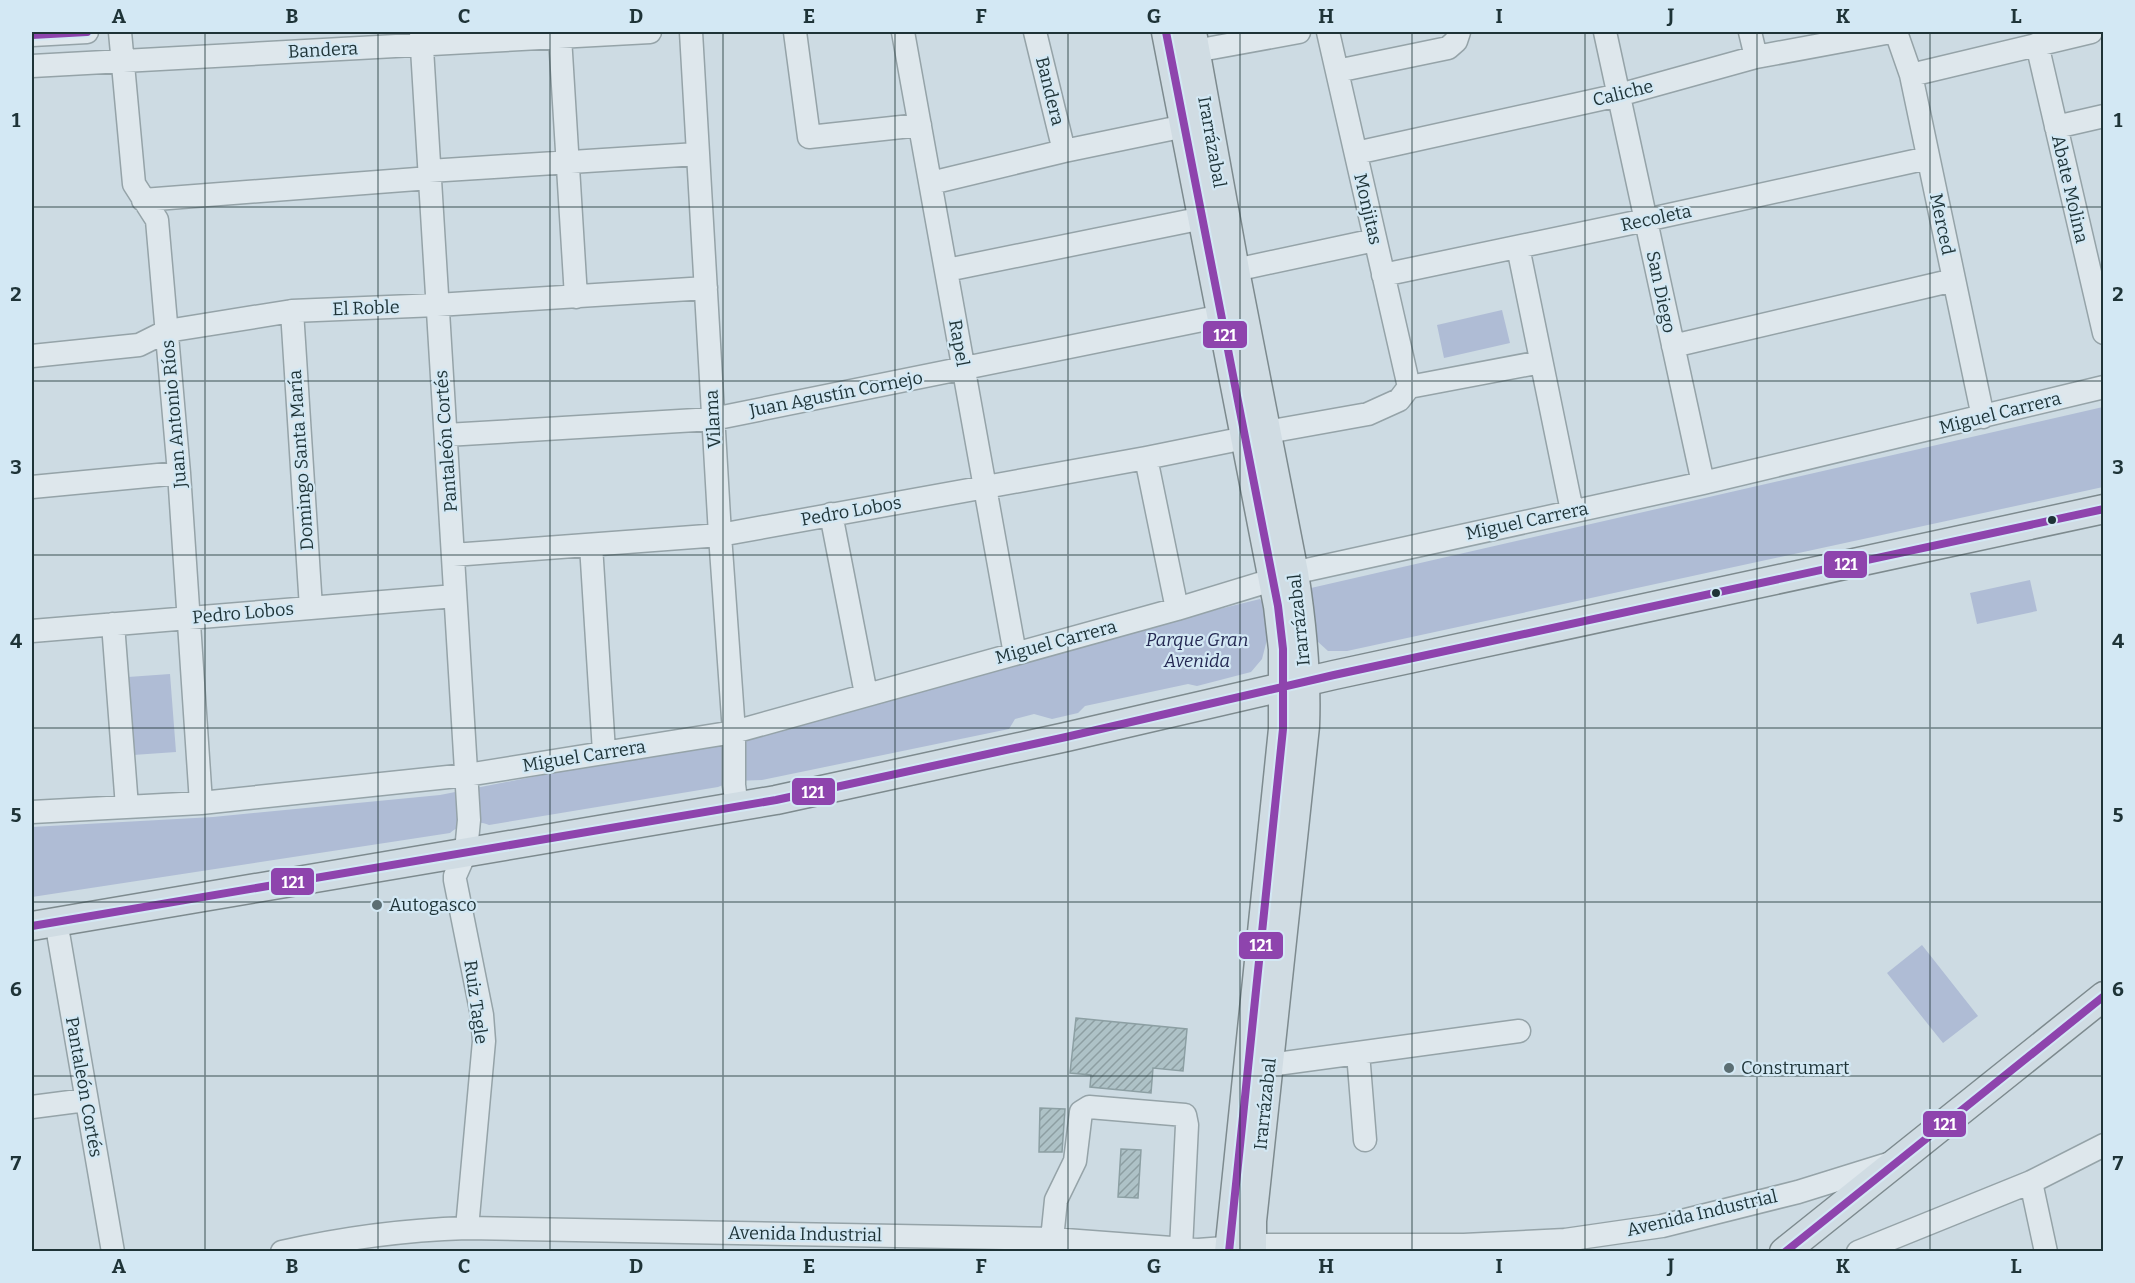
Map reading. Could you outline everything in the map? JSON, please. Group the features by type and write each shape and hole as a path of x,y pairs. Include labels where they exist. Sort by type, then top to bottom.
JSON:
{"main road":[{"name":"Irarrázabal","path":"1166,32 1222,316 1256,435"},
{"name":"Irarrázabal","path":"1193,41 1235,270 1256,435 1283,576 1302,620 1295,685 1283,729 1240,1250"},
{"path":"44,924 816,792 2103,509"},
{"name":"Irarrázabal","path":"1240,1250 1269,1065 1305,726 1295,685"},
{"path":"1784,1251 2103,996"}],"street":[{"path":"32,35 87,32"},
{"name":"Juan Antonio Ríos","path":"120,32 134,184 157,220 179,473 201,803"},
{"name":"Bandera","path":"32,66 121,62 421,38 560,37 650,32"},
{"name":"Vilama","path":"691,32 720,535 735,732 734,785 737,807"},
{"path":"795,32 809,137 920,125"},
{"name":"Rapel","path":"903,32 1016,654"},
{"name":"Bandera","path":"1035,32 1064,151"},
{"path":"1193,41 1299,32"},
{"name":"Monjitas","path":"1328,32 1409,387"},
{"path":"1336,71 1448,48 1456,41 1459,32"},
{"name":"San Diego","path":"1605,32 1703,483"},
{"path":"1750,32 1756,57"},
{"name":"Caliche","path":"1356,153 1618,95 1756,57 1891,32"},
{"name":"Merced","path":"1896,32 1911,75 1983,417"},
{"path":"1911,75 2091,32"},
{"path":"560,37 576,297"},
{"name":"Pantaleón Cortés","path":"421,38 467,775 469,820 466,851"},
{"name":"Abate Molina","path":"2037,44 2056,127 2095,256 2103,333"},
{"path":"2056,127 2103,117"},
{"path":"931,183 1064,151 1185,126"},
{"path":"143,200 567,162 698,154"},
{"name":"Recoleta","path":"1383,275 1928,158"},
{"path":"946,270 1203,218"},
{"path":"1235,270 1375,240"},
{"path":"1518,247 1572,511"},
{"path":"1673,346 1954,280"},
{"name":"El Roble","path":"32,356 139,345 167,332 292,311 438,305 706,288"},
{"name":"Domingo Santa María","path":"292,311 311,608"},
{"name":"Juan Agustín Cornejo","path":"446,435 713,419 1222,316"},
{"path":"1409,387 1541,362"},
{"name":"Pedro Lobos","path":"453,555 720,535 1146,458 1368,414 1399,400 1409,387"},
{"name":"Miguel Carrera","path":"32,812 201,803 467,775 735,732 1177,609 1283,576 1703,483 2103,387"},
{"path":"1146,458 1177,609"},
{"path":"32,487 179,473"},
{"path":"831,514 866,694"},
{"path":"591,545 604,752"},
{"name":"Pedro Lobos","path":"32,631 455,596"},
{"path":"113,624 127,807"},
{"name":"Ruiz Tagle","path":"466,851 455,876 456,892 482,1015 484,1041 467,1228"},
{"name":"Pantaleón Cortés","path":"44,924 86,1100 113,1251"},
{"path":"1269,1065 1519,1031"},
{"path":"1359,1053 1365,1140"},
{"path":"32,1107 86,1100"},
{"path":"1052,1239 1056,1200 1075,1161 1081,1112 1089,1107 1185,1115 1187,1125 1181,1249"},
{"path":"1858,1251 2031,1182 2103,1145"},
{"name":"Avenida Industrial","path":"282,1251 313,1244 413,1230 467,1228 1052,1239 1181,1249 1240,1250 1265,1245 1464,1245 1565,1240 1662,1226 1798,1192 1896,1162"},
{"path":"2031,1182 2046,1251"}],"green space":[{"path":"1502,310 1510,343 1444,358 1437,325"},
{"path":"2103,407 2103,487 1347,651 1328,651 1317,641 1312,627 1311,588"},
{"path":"2030,580 2037,611 1977,624 1970,593"},
{"name":"Parque Gran Avenida","path":"1260,599 1268,609 1269,632 1262,659 1251,672 1197,686 1188,684 1085,706 1078,713 1052,719 1034,714 1015,719 1009,729 762,780 733,781 718,787 489,825 480,822 469,823 450,833 32,897 32,827 213,817 440,795 736,737 1017,659"},
{"path":"170,674 176,752 133,755 128,677"},
{"path":"1922,945 1978,1016 1943,1043 1887,973"}],"building":[{"path":"1076,1018 1187,1029 1183,1071 1153,1068 1151,1093 1090,1087 1091,1075 1070,1073"},
{"path":"1040,1108 1065,1109 1062,1152 1039,1152"},
{"path":"1121,1149 1141,1150 1138,1198 1118,1197"}],"transit line":[{"name":"121","path":"32,35 87,32"},
{"name":"121","path":"1166,32 1278,606 1283,649 1283,729 1229,1252"},
{"name":"121","path":"32,926 776,800 1066,737 1334,675 2104,509"},
{"name":"121","path":"1785,1252 2104,996"}],"place":[{"name":"Autogasco","path":"377,905"},
{"name":"Construmart","path":"1729,1068"}]}
